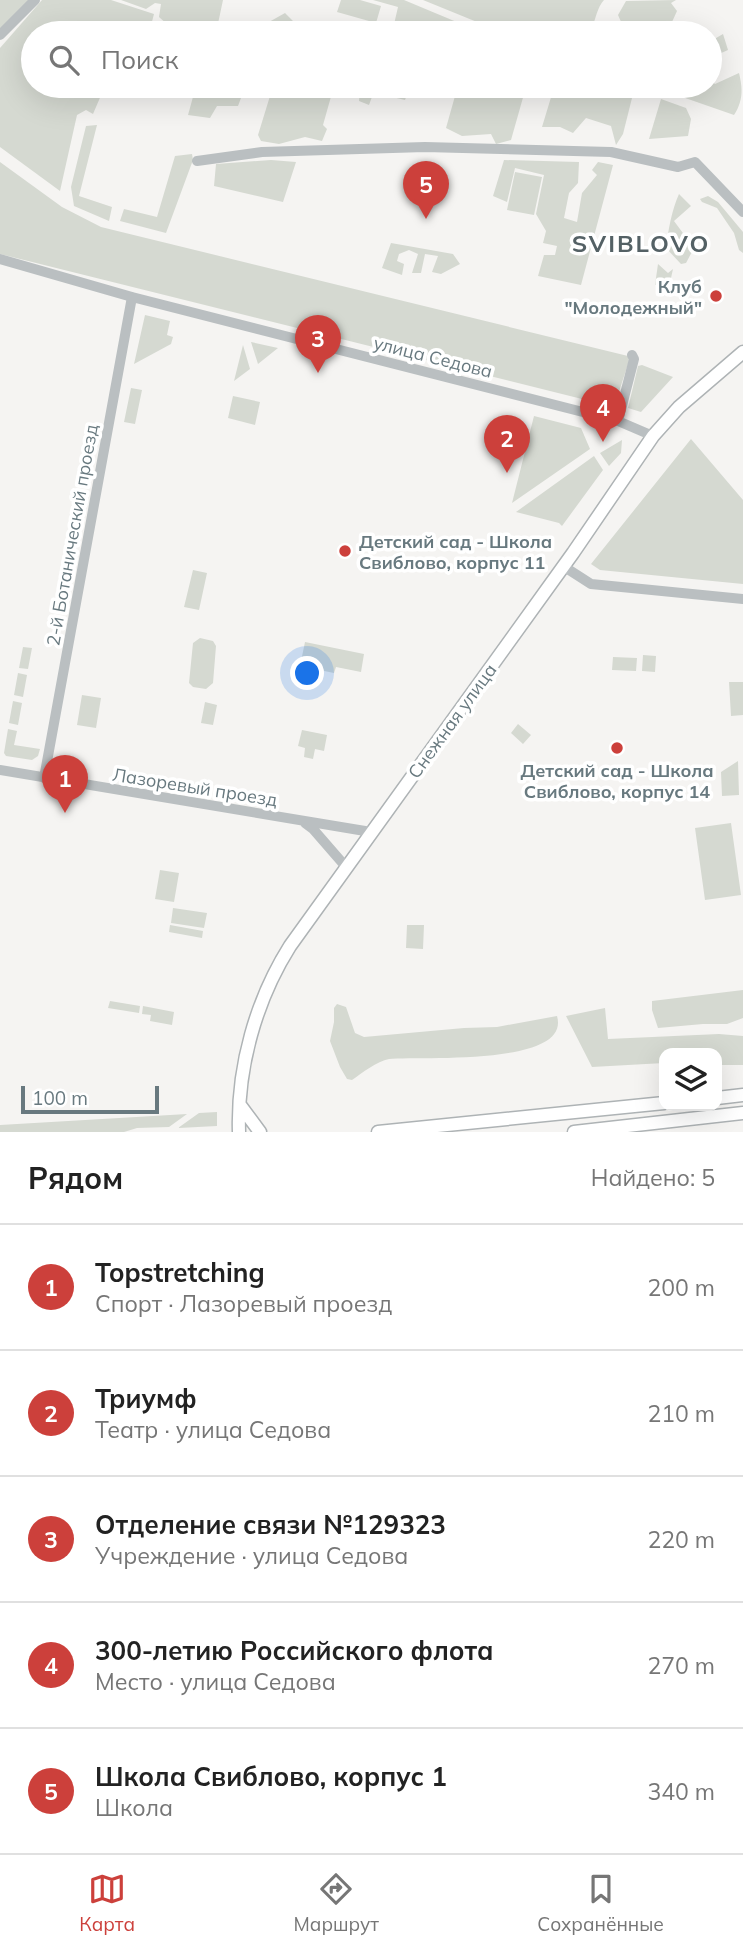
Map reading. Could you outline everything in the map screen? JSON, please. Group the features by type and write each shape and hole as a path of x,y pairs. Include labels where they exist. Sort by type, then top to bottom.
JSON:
{"main road":[{"name":"Снежная улица","path":"239,1132 244,1069 252,1032 270,982 290,946 653,436 679,408 743,352"},
{"path":"722,1097 743,1095"},
{"path":"240,1104 260,1132"},
{"path":"378,1132 659,1104"},
{"path":"573,1132 743,1114"}],"street":[{"path":"0,36 35,0"},
{"path":"197,161 262,152 425,147 611,152 678,167 695,162 743,212"},
{"name":"улица Седова","path":"0,259 132,297 618,421 653,436"},
{"name":"2-й Ботанический проезд","path":"44,778 132,297"},
{"path":"618,421 634,359 632,355"},
{"path":"563,566 591,584 743,599"},
{"name":"Лазоревый проезд","path":"0,770 371,832"},
{"path":"302,821 313,829 346,867"}],"shaded area":[{"path":"0,0 29,0 0,29"},
{"path":"42,0 111,0 154,14 152,21 24,21"},
{"path":"121,0 223,0 219,21 164,21 159,17 161,4 155,3 146,9"},
{"path":"341,0 360,0 381,6 377,21 337,12"},
{"path":"373,0 404,0 454,21 395,21 398,7"},
{"path":"423,0 604,0 594,21 475,21"},
{"path":"676,0 671,3 677,11 672,21 621,21 618,15 626,1"},
{"path":"285,13 293,21 271,21"},
{"path":"21,24 21,98 100,98 93,114 86,110 77,115 60,191 0,147 0,48"},
{"path":"722,35 728,50 722,53"},
{"path":"739,73 741,95 734,115 685,98 722,98 722,81"},
{"path":"193,98 241,98 238,106 217,106 210,118 188,115"},
{"path":"269,98 331,98 323,125 327,129 322,141 305,137 279,144 261,141 258,135"},
{"path":"359,98 372,98 369,105 359,101"},
{"path":"454,98 523,98 511,140 496,144 491,134 462,136 446,128"},
{"path":"551,98 632,98 623,134 616,145 611,126 586,118 573,133 560,127 542,127"},
{"path":"661,99 686,108 691,119 688,136 649,139"},
{"path":"97,125 79,196 112,207 109,221 74,206 71,187 86,126"},
{"path":"192,154 193,160 166,233 120,221 124,209 157,217 175,156"},
{"path":"271,160 296,162 283,202 214,186 216,164"},
{"path":"504,160 579,162 578,183 569,193 564,218 577,222 582,193 597,175 592,170 598,162 613,165 581,285 538,276 544,255 555,255 557,246 543,243 546,231 536,214 544,175 515,168 507,202 493,196"},
{"path":"0,162 62,207 101,227 628,356 629,361 614,407 0,254"},
{"path":"515,172 542,177 534,215 507,210"},
{"path":"679,194 691,206 674,221 694,248 686,263 681,264 666,248"},
{"path":"708,196 718,202 743,232 743,253 739,250 734,233 717,208 700,199"},
{"path":"391,243 453,254 460,264 441,274 432,272 438,256 425,254 421,273 412,273 418,254 409,250 399,254 397,261 404,264 402,275 382,268"},
{"path":"658,264 668,273 673,269 671,278 663,284 655,285"},
{"path":"145,315 170,321 167,335 173,337 171,344 134,364"},
{"path":"251,342 278,348 258,364"},
{"path":"243,345 250,369 234,381"},
{"path":"642,365 673,377 641,412 628,408 638,366"},
{"path":"131,388 142,390 135,424 124,422"},
{"path":"233,396 260,402 255,425 228,418"},
{"path":"534,416 581,428 590,449 512,503"},
{"path":"691,439 743,500 743,584 600,570 591,564"},
{"path":"622,440 621,453 609,466 600,453"},
{"path":"594,456 603,470 562,526 516,512"},
{"path":"193,570 207,573 199,610 184,607"},
{"path":"200,638 213,641 216,646 213,683 206,689 193,687 189,683 193,643"},
{"path":"305,642 364,654 361,672 336,667 334,673 300,666"},
{"path":"23,647 32,648 28,669 19,668"},
{"path":"643,655 656,656 655,672 642,671"},
{"path":"613,657 637,658 636,671 612,670"},
{"path":"18,673 27,675 23,697 14,695"},
{"path":"729,682 743,682 743,715 731,716"},
{"path":"82,695 101,698 96,728 77,725"},
{"path":"13,701 22,703 18,725 9,723"},
{"path":"205,702 217,705 213,725 201,723"},
{"path":"518,724 531,735 523,744 511,733"},
{"path":"8,729 17,731 14,745 40,749 38,756 32,760 6,756 4,753"},
{"path":"302,730 327,735 324,751 315,749 313,759 304,757 305,748 298,746"},
{"path":"738,761 739,795 722,796 721,772"},
{"path":"731,823 741,895 705,900 695,828"},
{"path":"160,870 179,873 174,902 155,899"},
{"path":"173,908 207,913 204,928 171,923"},
{"path":"170,925 203,931 202,938 169,932"},
{"path":"407,925 424,925 423,949 406,948"},
{"path":"743,990 743,1018 727,1024 658,1028 652,1010 652,1001"},
{"path":"110,1001 140,1006 139,1013 108,1008"},
{"path":"337,1004 346,1007 355,1033 364,1037 497,1027 557,1016 555,1032 541,1044 489,1056 389,1059 352,1080 347,1079 340,1067 330,1041 334,1008"},
{"path":"143,1006 174,1012 172,1025 150,1021 151,1015 142,1014"},
{"path":"605,1008 608,1039 719,1034 743,1036 743,1065 722,1065 722,1048 659,1048 659,1063 592,1067 566,1016"},
{"path":"217,1112 217,1126 178,1128 199,1113"},
{"path":"187,1114 169,1127 137,1128 124,1132 0,1132 0,1125"}],"place":[{"name":"Школа Свиблово, корпус 1","path":"426,219"},
{"name":"Клуб \"Молодежный\"","path":"716,296"},
{"name":"Отделение связи №129323","path":"318,373"},
{"name":"300-летию Российского флота","path":"603,442"},
{"name":"Триумф","path":"507,473"},
{"name":"Детский сад - Школа Свиблово, корпус 11","path":"345,551"},
{"name":"Детский сад - Школа Свиблово, корпус 14","path":"617,748"},
{"name":"Topstretching","path":"65,813"}],"district":[{"name":"SVIBLOVO","path":"641,243"}]}
